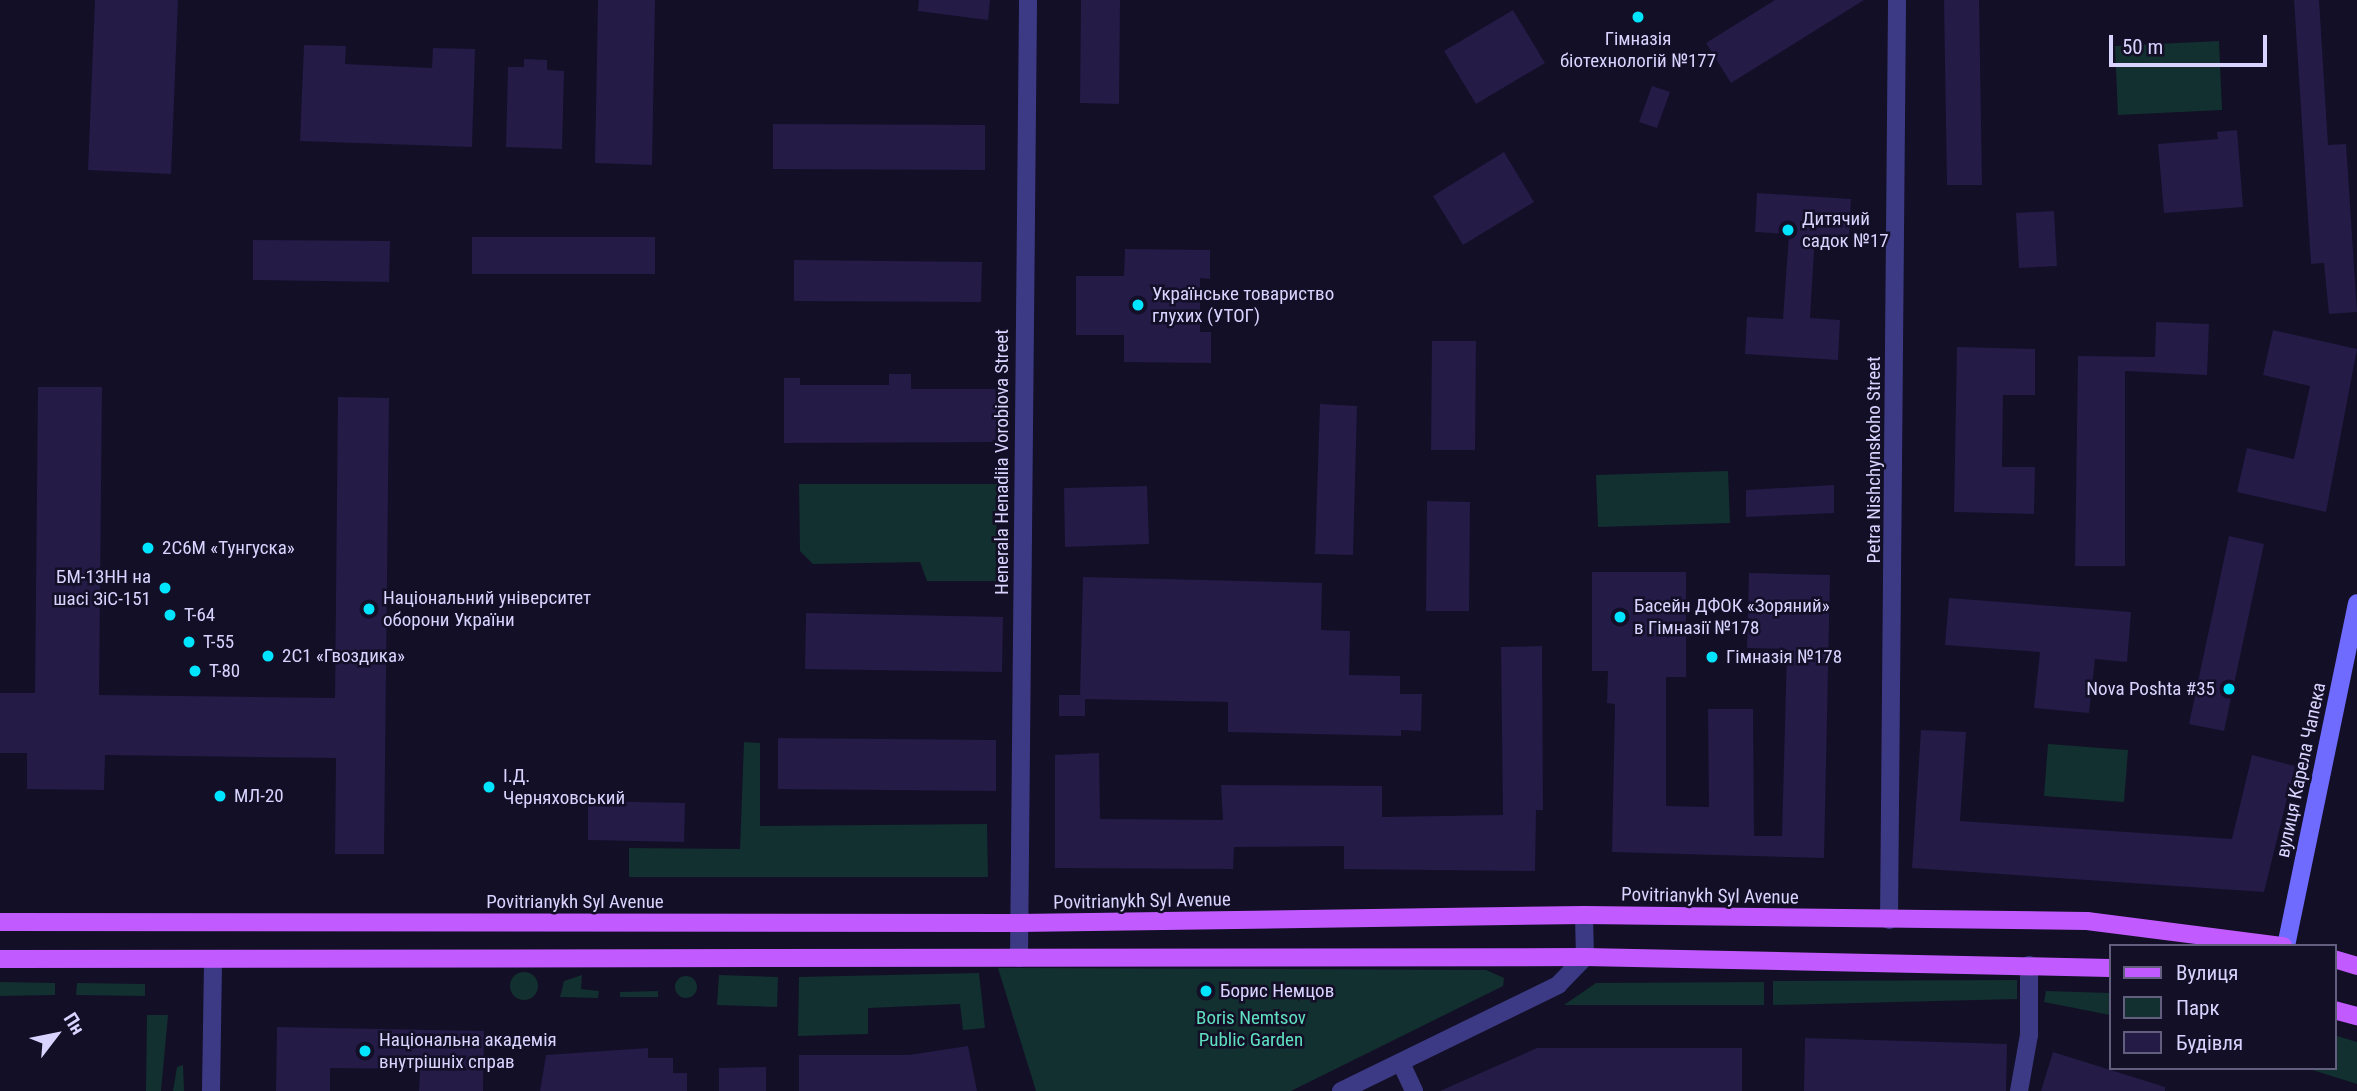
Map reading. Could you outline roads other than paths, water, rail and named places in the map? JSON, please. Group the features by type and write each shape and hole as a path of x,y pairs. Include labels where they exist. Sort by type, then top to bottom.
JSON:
{"main road":[{"name":"Povitrianykh Syl Avenue","path":"0,922 1018,923 1584,915 2087,922 2268,944"},
{"path":"0,959 1585,957 2108,968"},
{"path":"2336,960 2357,966"},
{"path":"2336,1011 2357,1016"}],"street":[{"name":"Henerala Henadiia Vorobiova Street","path":"1018,958 1028,0"},
{"name":"Petra Nishchynskoho Street","path":"1889,920 1897,0"},
{"name":"вулиця Карела Чапека","path":"2285,944 2357,603"},
{"path":"1341,1091 1516,1010 1558,985 1585,957 1584,915"},
{"path":"211,1091 213,959"},
{"path":"2019,1091 2029,1035 2029,965"},
{"path":"1401,1063 1414,1091"}],"place":[{"name":"Гімназія біотехнологій №177","path":"1638,17"},
{"name":"Дитячий садок №17","path":"1788,230"},
{"name":"Українське товариство глухих (УТОГ)","path":"1138,305"},
{"name":"2С6М «Тунгуска»","path":"148,548"},
{"name":"БМ-13НН на шасі ЗіС-151","path":"165,588"},
{"name":"Національний університет оборони України","path":"369,609"},
{"name":"Т-64","path":"170,615"},
{"name":"Басейн ДФОК «Зоряний» в Гімназії №178","path":"1620,617"},
{"name":"Т-55","path":"189,642"},
{"name":"2С1 «Гвоздика»","path":"268,656"},
{"name":"Гімназія №178","path":"1712,657"},
{"name":"Т-80","path":"195,671"},
{"name":"Nova Poshta #35","path":"2229,689"},
{"name":"І.Д. Черняховський","path":"489,787"},
{"name":"МЛ-20","path":"220,796"},
{"name":"Борис Немцов","path":"1206,991"},
{"name":"Національна академія внутрішніх справ","path":"365,1051"}],"park label":[{"name":"Boris Nemtsov Public Garden","path":"1251,1029"}]}
